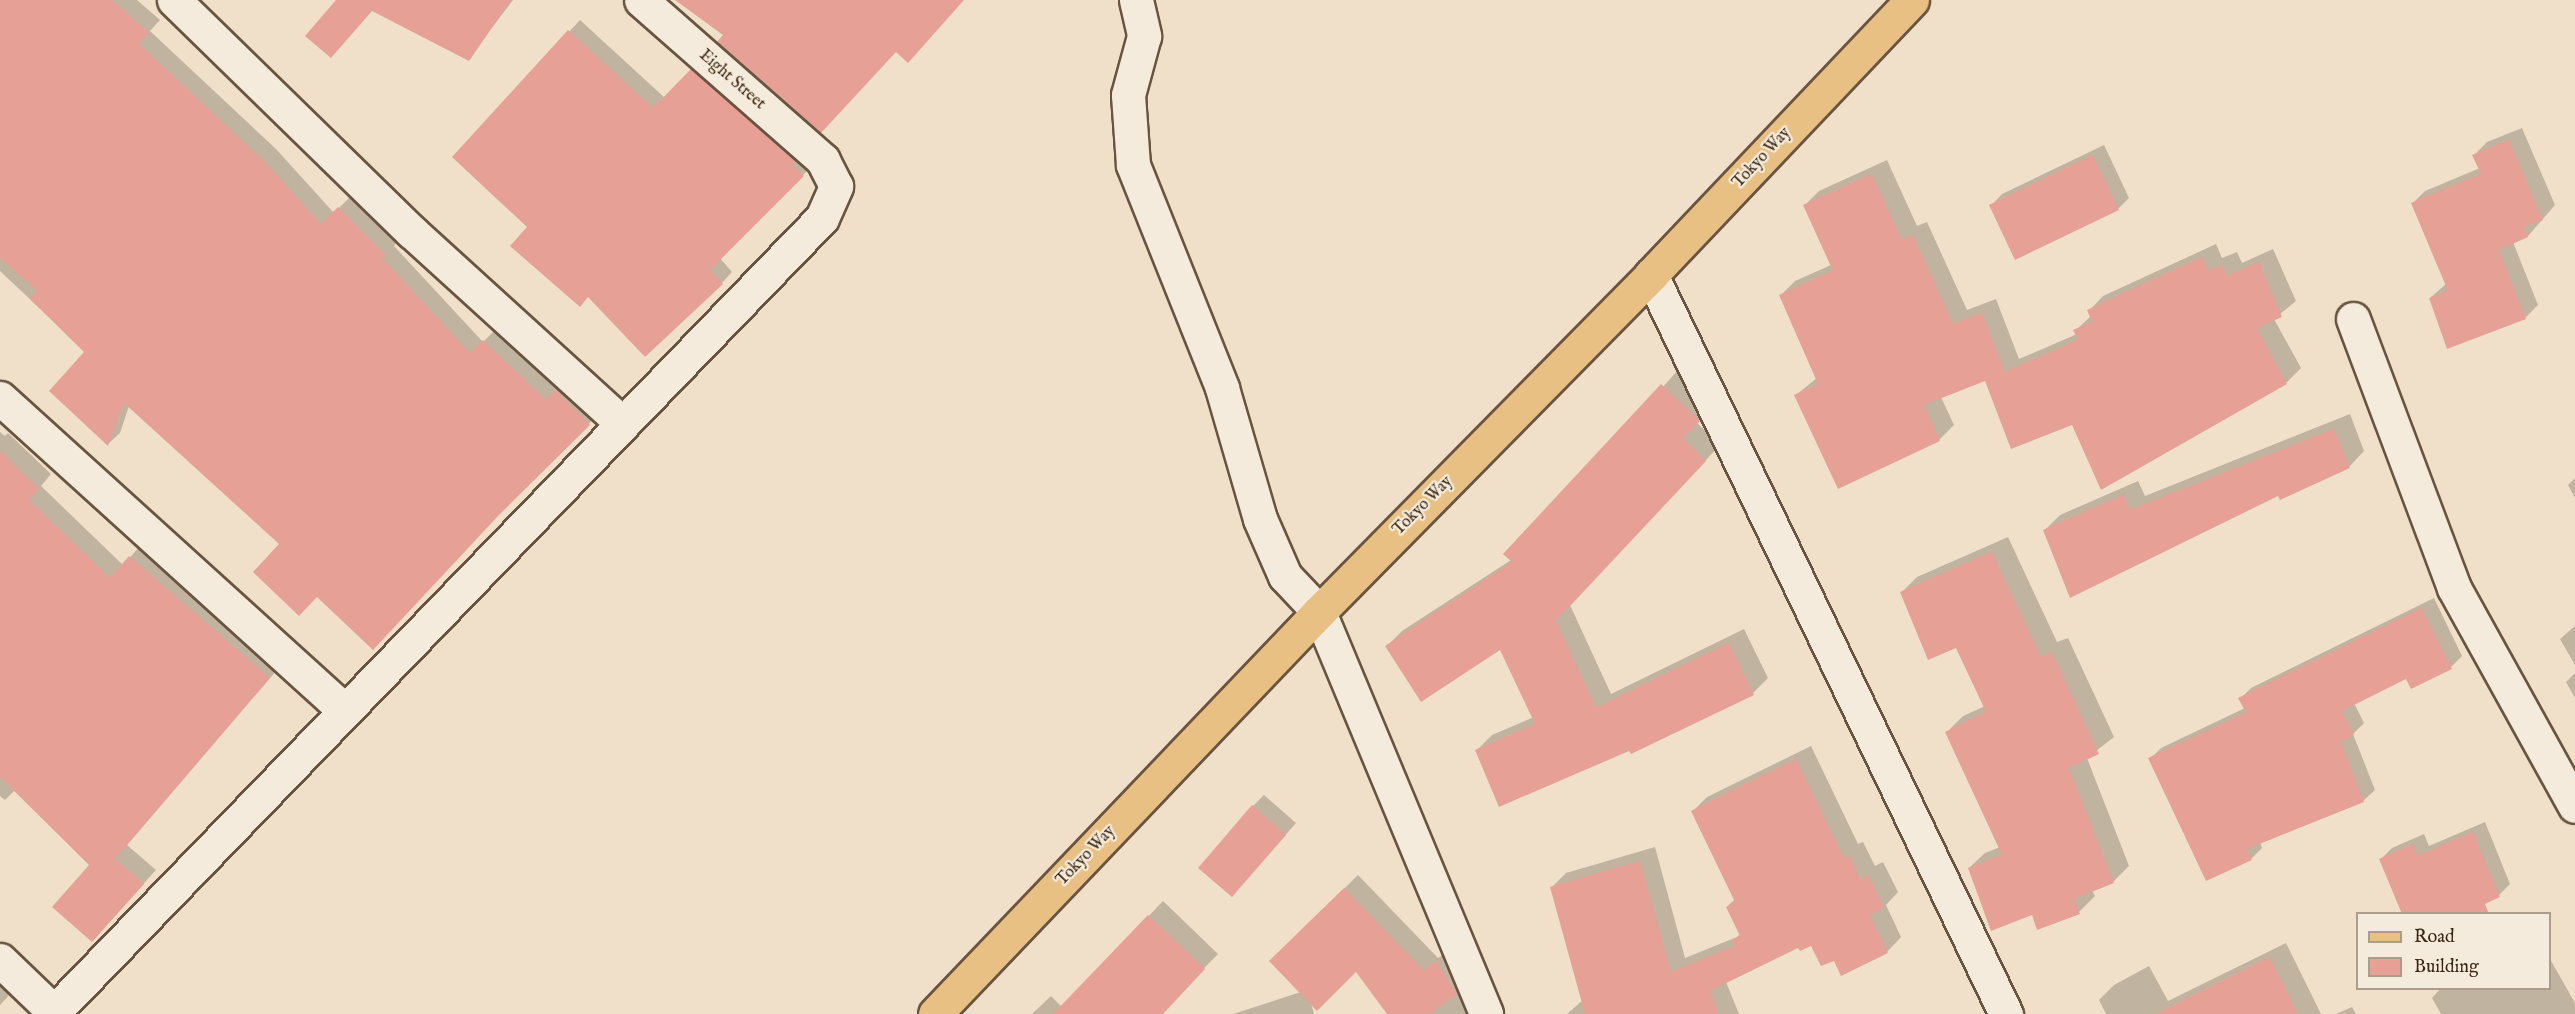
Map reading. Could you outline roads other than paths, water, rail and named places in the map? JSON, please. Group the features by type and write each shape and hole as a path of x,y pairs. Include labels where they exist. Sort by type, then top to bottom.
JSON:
{"main road":[{"name":"Tokyo Way","path":"935,1014 1319,612 1651,275 1912,0"}],"street":[{"path":"0,960 53,1013 623,424 412,232 174,0"},
{"name":"Eight Street","path":"623,424 822,218 836,186 823,160 641,0"},
{"path":"1136,0 1144,36 1128,95 1133,165 1222,388 1260,519 1285,576 1319,612 1486,1014"},
{"path":"1651,275 2006,1014"},
{"path":"2353,320 2454,588 2575,806"},
{"path":"0,398 344,710"}]}
